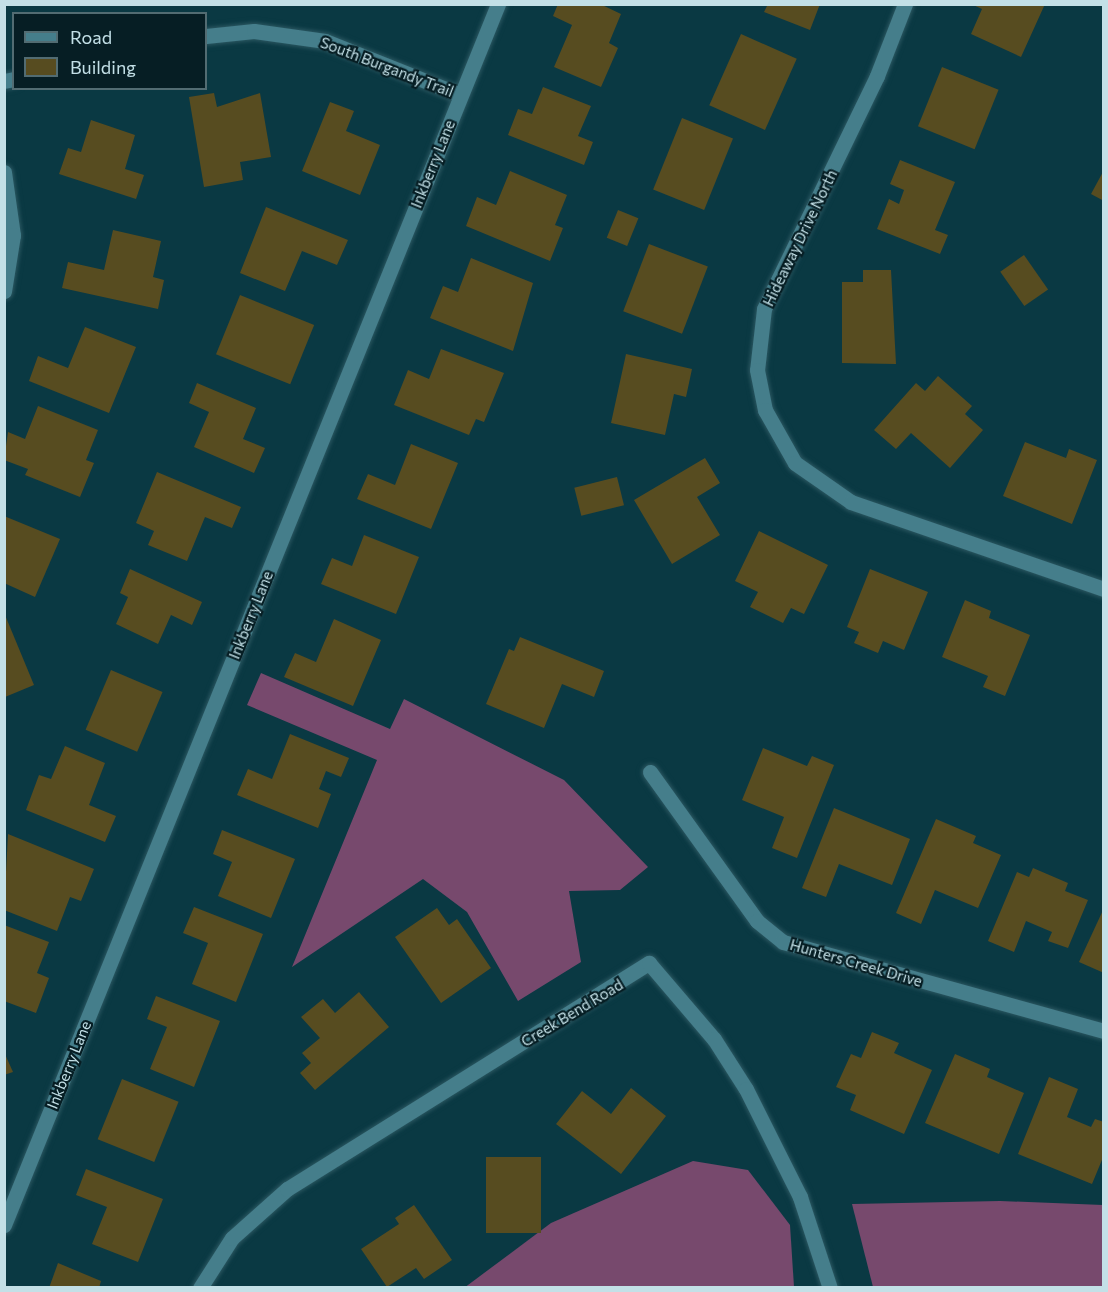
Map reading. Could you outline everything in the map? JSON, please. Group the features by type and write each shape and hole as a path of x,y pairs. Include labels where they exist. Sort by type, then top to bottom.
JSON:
{"street":[{"name":"Inkberry Lane","path":"4,1226 11,1190 498,4"},
{"name":"Hideaway Drive North","path":"905,4 867,97 764,309 757,370 765,410 795,463 850,502 1104,589"},
{"name":"South Burgandy Trail","path":"207,36 254,31 325,41 461,95"},
{"path":"4,172 13,235 4,291"},
{"name":"Hunters Creek Drive","path":"650,772 758,921 783,942 1104,1031"},
{"name":"Creek Bend Road","path":"200,1287 232,1238 287,1189 649,963 714,1039 747,1089 800,1197 830,1287"}],"shaded area":[{"path":"261,673 390,729 404,699 564,780 648,867 620,890 569,891 581,962 518,1001 467,912 423,879 292,967 377,760 247,705"},
{"path":"693,1161 748,1170 790,1225 794,1287 464,1288 551,1223"},
{"path":"1000,1201 1103,1205 1103,1287 873,1287 852,1204"}],"building":[{"path":"558,4 600,4 621,14 609,43 618,48 601,87 554,67 572,25 553,16"},
{"path":"768,4 820,4 810,30 764,12"},
{"path":"971,4 1045,4 1021,57 971,34 982,9"},
{"path":"741,34 797,59 765,130 709,105"},
{"path":"942,67 999,90 975,149 918,126"},
{"path":"543,87 591,106 578,136 593,142 584,165 508,135 518,109 532,114"},
{"path":"214,93 217,107 260,93 271,157 240,162 243,180 204,187 189,97"},
{"path":"330,102 354,111 346,131 380,145 360,195 302,171"},
{"path":"682,118 733,139 704,210 653,189"},
{"path":"91,120 135,135 125,169 144,175 136,199 59,174 68,148 81,152"},
{"path":"900,160 955,182 935,230 948,235 940,254 877,229 889,199 899,204 904,190 890,184"},
{"path":"1104,170 1104,201 1091,194"},
{"path":"510,171 567,195 555,225 563,228 550,261 466,226 477,197 496,205"},
{"path":"266,207 348,240 337,265 302,251 285,291 240,273"},
{"path":"618,210 638,218 627,246 607,238"},
{"path":"113,230 161,241 153,277 164,280 158,309 62,288 68,262 104,270"},
{"path":"649,244 708,267 682,334 623,311"},
{"path":"1024,255 1048,289 1024,306 1000,272"},
{"path":"471,258 533,283 513,351 430,318 443,286 458,292"},
{"path":"863,270 891,270 896,364 842,363 842,282 863,282"},
{"path":"240,295 314,325 290,384 216,354"},
{"path":"85,327 136,347 109,413 29,381 38,356 68,368"},
{"path":"441,349 504,373 484,422 476,419 469,435 394,405 408,370 429,379"},
{"path":"626,354 692,369 686,397 674,394 665,435 611,423"},
{"path":"938,376 972,406 965,414 983,430 950,468 911,433 896,449 874,430 916,383 925,391"},
{"path":"197,383 256,408 243,439 265,448 254,473 194,447 209,412 189,403"},
{"path":"38,406 98,430 86,460 94,463 80,497 25,475 28,469 4,460 8,432 25,439"},
{"path":"1025,442 1066,458 1069,449 1097,460 1072,524 1003,496"},
{"path":"411,444 458,463 431,529 357,499 368,474 395,485"},
{"path":"705,458 720,483 697,497 720,535 672,564 634,500"},
{"path":"157,472 241,507 232,528 205,517 187,561 148,545 154,531 136,523"},
{"path":"617,477 624,505 581,516 574,488"},
{"path":"4,516 60,539 35,597 4,583"},
{"path":"759,531 828,565 804,614 791,608 783,623 750,607 758,592 735,581"},
{"path":"364,535 419,557 396,614 321,584 332,558 352,566"},
{"path":"130,569 202,602 192,625 171,615 158,644 116,624 128,597 120,593"},
{"path":"870,569 928,592 904,650 883,641 878,653 854,643 859,632 847,627"},
{"path":"965,600 991,611 989,618 1030,635 1005,696 983,687 988,676 942,657"},
{"path":"5,615 34,685 5,697"},
{"path":"334,619 381,640 353,706 284,677 295,653 316,662"},
{"path":"520,637 604,671 594,697 562,684 544,728 486,704 509,649 514,651"},
{"path":"111,670 163,692 137,752 86,730"},
{"path":"290,734 349,758 341,777 326,771 319,789 331,794 318,828 237,795 248,769 272,779"},
{"path":"65,746 105,763 89,805 116,816 105,842 26,810 39,775 51,779"},
{"path":"763,748 807,766 812,756 834,765 797,858 772,848 784,817 742,800"},
{"path":"834,808 910,839 892,885 839,864 826,897 802,888"},
{"path":"936,819 976,836 973,843 1001,855 978,908 935,890 921,924 896,913"},
{"path":"222,830 295,859 271,918 218,896 232,862 213,854"},
{"path":"8,834 94,869 81,901 70,897 57,931 4,910"},
{"path":"1033,868 1068,883 1065,891 1088,900 1068,948 1048,941 1052,932 1026,921 1014,952 988,941 1017,872 1029,877"},
{"path":"194,907 263,934 236,1002 192,984 208,943 183,933"},
{"path":"437,908 449,925 457,919 491,968 441,1003 395,937"},
{"path":"1104,908 1104,973 1079,962"},
{"path":"4,925 49,942 37,973 49,978 36,1013 4,1001"},
{"path":"359,992 389,1027 315,1090 300,1073 311,1063 302,1053 320,1038 301,1017 323,999 335,1013"},
{"path":"156,996 220,1021 194,1087 150,1069 167,1027 147,1019"},
{"path":"872,1032 899,1043 894,1053 932,1070 904,1134 850,1110 856,1095 836,1087 851,1054 861,1058"},
{"path":"4,1052 13,1072 4,1075"},
{"path":"955,1054 990,1069 987,1077 1024,1093 999,1154 925,1123"},
{"path":"1049,1077 1078,1089 1067,1117 1091,1127 1095,1119 1104,1122 1104,1155 1092,1184 1018,1154"},
{"path":"122,1079 179,1102 154,1162 98,1139"},
{"path":"631,1088 666,1116 621,1174 556,1124 582,1091 611,1114"},
{"path":"486,1157 541,1157 541,1233 486,1233"},
{"path":"86,1169 163,1199 138,1262 92,1244 107,1207 76,1195"},
{"path":"414,1205 452,1260 424,1279 416,1268 387,1287 361,1249 399,1224 395,1218"},
{"path":"58,1263 101,1281 99,1288 49,1288"}]}
